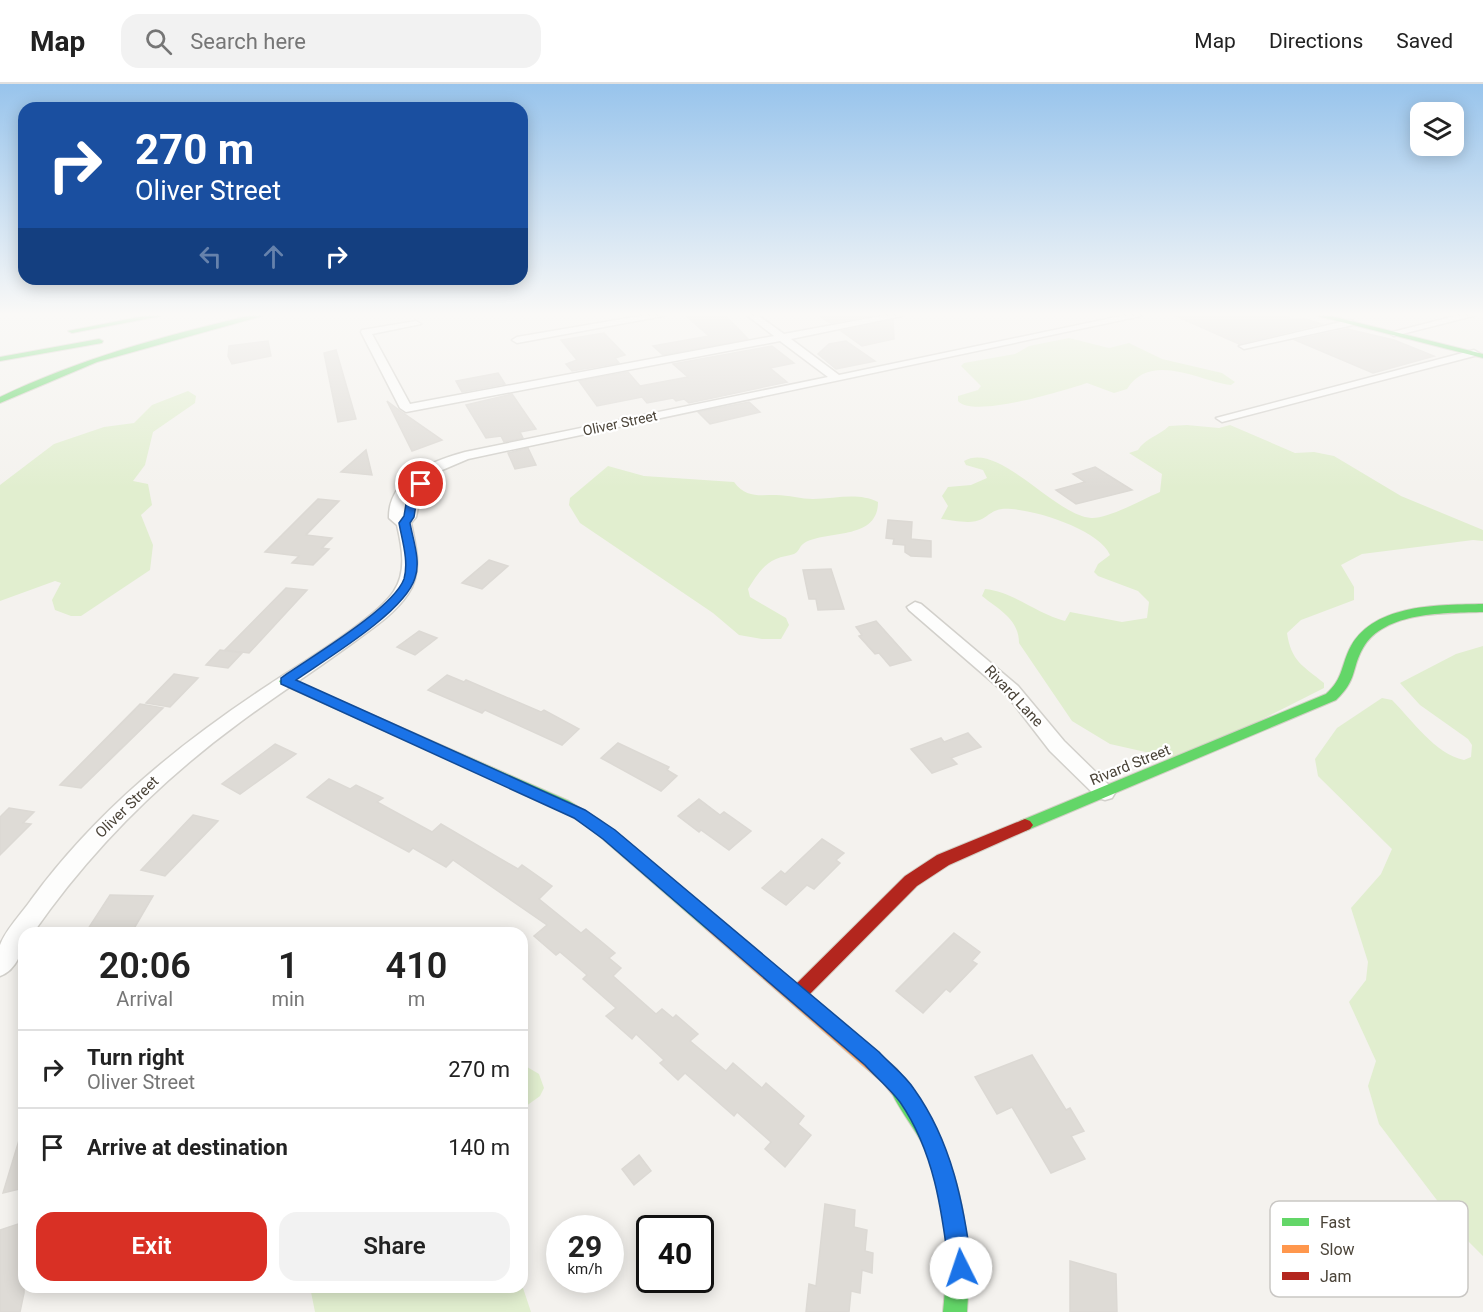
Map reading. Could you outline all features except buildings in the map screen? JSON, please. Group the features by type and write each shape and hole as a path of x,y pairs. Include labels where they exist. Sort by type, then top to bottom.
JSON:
{"main road":[{"path":"0,400 56,373"},
{"name":"Rivard Street","path":"797,995 898,893 927,870 960,852 1331,697 1350,677 1358,645 1371,631 1436,609 1483,608"},
{"path":"285,681 580,814 609,834 890,1076 907,1095 932,1142 946,1180 958,1233 961,1268 956,1312"}],"street":[{"path":"388,373 406,408 592,373"},
{"path":"831,373 837,378"},
{"name":"Oliver Street","path":"27,927 56,884 117,815 181,757 379,615 402,593 410,578 412,564 404,523 409,517 412,498 425,480 425,474 446,462 475,453 860,373"},
{"path":"1221,418 1403,373"},
{"name":"Rivard Lane","path":"915,607 1012,690 1058,746 1105,793"},
{"name":"Oliver Street","path":"0,966 18,940"}],"green space":[{"path":"968,373 1146,373 1137,378 1127,389 1114,393 1087,383 1041,397 1000,405 967,406 958,401 958,396 978,390 981,386"},
{"path":"1187,373 1222,373 1235,382 1231,385"},
{"path":"188,391 196,396 195,403 153,432 145,465 133,481 148,484 152,505 141,515 153,545 150,570 81,616 71,616 55,610 52,600 61,583 55,581 0,601 0,485 54,444 104,427 134,423 152,405"},
{"path":"1230,425 1295,453 1314,452 1334,456 1401,496 1483,530 1483,541 1473,540 1362,554 1341,565 1354,587 1354,600 1301,620 1287,633 1295,657 1324,683 1324,688 1221,740 1172,758 1110,744 1072,721 1019,643 1012,621 982,596 985,589 1006,594 1065,621 1070,612 1122,622 1147,618 1149,602 1138,591 1098,576 1094,572 1098,564 1110,555 1103,545 1078,528 1045,516 1014,509 1002,509 973,522 941,519 948,506 942,496 948,487 971,485 987,478 983,470 966,465 964,461 978,458 993,461 1010,469 1076,514 1091,518 1107,515 1160,492 1162,474 1129,453 1138,450 1144,443 1169,426 1219,428"},
{"path":"608,466 644,476 734,482 743,491 758,495 813,499 862,497 878,502 876,515 860,529 812,540 803,544 796,553 780,557 767,565 748,589 750,597 786,618 789,625 781,639 762,639 739,635 713,613 580,523 569,505 570,498"},
{"path":"1483,646 1483,1256 1468,1241 1468,1201 1438,1201 1379,1124 1368,1086 1376,1061 1349,1002 1366,980 1368,962 1351,908 1381,874 1392,849 1318,776 1315,759 1337,728 1382,698 1392,700 1443,751 1464,760 1471,757 1472,745 1468,739 1420,705 1400,683 1456,654"},
{"path":"528,1068 539,1074 544,1088 540,1096 528,1105"},
{"path":"311,1293 525,1293 531,1312 315,1312"}],"traffic: fast":[{"path":"0,400 59,373"},
{"path":"1025,825 1331,697 1344,684 1358,645 1368,633 1381,624 1415,613 1483,608"},
{"path":"286,681 564,805 595,824 712,924"},
{"path":"899,1087 916,1112 930,1139 942,1166 950,1194 958,1252 955,1312"}],"traffic: slow":[{"path":"712,924 890,1076 899,1087"}],"traffic: jam":[{"path":"797,995 911,881 943,860 1025,825"}],"route":[{"path":"421,484 412,498 409,517 404,523 412,564 407,586 396,600 379,615 285,681 580,814 609,834 872,1059 907,1095 944,1170 958,1233 961,1268"}]}
